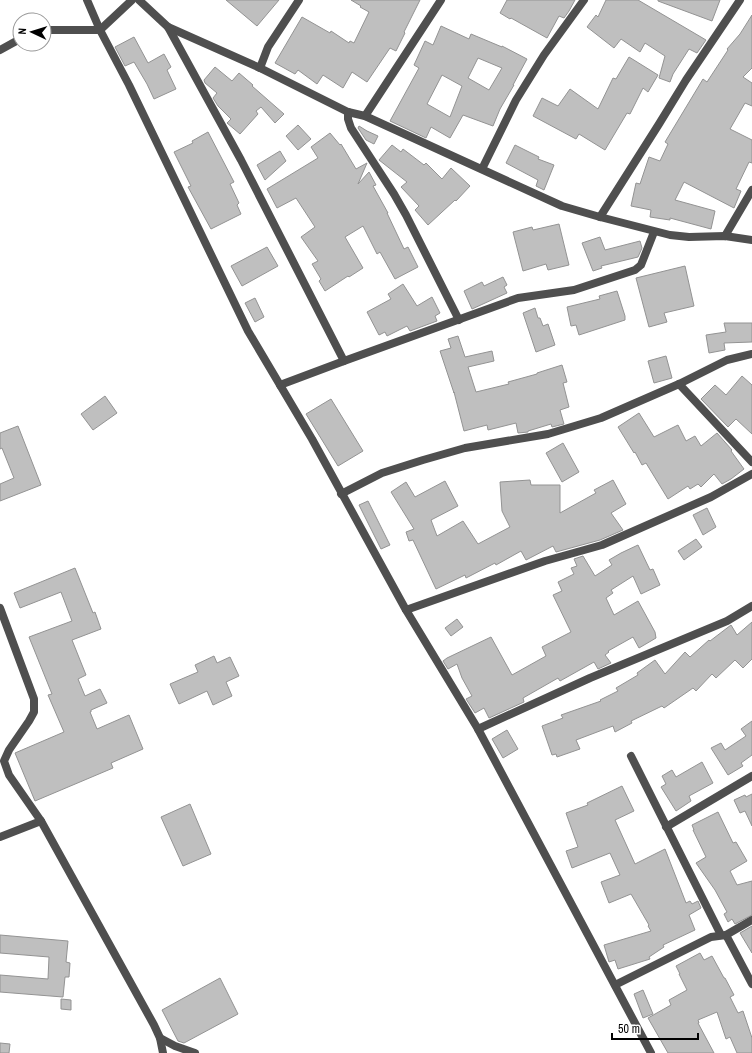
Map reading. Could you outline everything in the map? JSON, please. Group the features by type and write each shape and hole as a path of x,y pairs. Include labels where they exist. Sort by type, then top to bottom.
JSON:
{"street":[{"path":"87,0 100,30 129,85 248,331 312,439 406,610 478,729 652,1053"},
{"path":"52,30 100,30 132,0"},
{"path":"139,0 168,27 241,160 344,361"},
{"path":"260,68 268,47 299,0"},
{"path":"365,116 441,0"},
{"path":"482,169 516,100 544,55 584,0"},
{"path":"600,217 686,80 740,0"},
{"path":"168,27 260,68 348,112 365,116 562,206 654,232 670,235 689,237 725,236 752,240"},
{"path":"0,50 12,43"},
{"path":"348,112 348,119 351,128 394,194 459,320"},
{"path":"725,236 752,190"},
{"path":"280,385 518,298 574,290 635,270 642,265 654,232"},
{"path":"342,494 382,473 423,460 466,448 548,434 601,418 679,384 727,360 752,354"},
{"path":"679,384 752,462"},
{"path":"406,610 545,561 602,545 711,497 752,474"},
{"path":"478,729 590,678 727,621 752,606"},
{"path":"0,608 34,699 34,712 9,750 4,761 8,775 41,821 154,1025 160,1038 163,1053"},
{"path":"631,756 666,827 752,984"},
{"path":"666,827 752,776"},
{"path":"0,838 41,821"},
{"path":"616,985 711,937 724,935 752,920"},
{"path":"160,1038 175,1046 194,1053"}],"building":[{"path":"226,0 279,0 257,26"},
{"path":"351,0 420,0 396,51 390,48 367,82 352,72 343,88 323,75 317,84 298,70 295,74 275,63 302,17 330,33 331,31 349,43 350,41 354,43 369,12"},
{"path":"507,0 575,0 564,18 559,16 547,38 500,13"},
{"path":"606,0 638,0 706,40 697,53 689,49 673,74 670,82 659,78 665,56 645,43 640,52 621,39 614,48 587,27 596,15 598,17"},
{"path":"658,0 720,0 712,21"},
{"path":"752,15 752,68 743,77 752,83 752,106 745,103 730,129 752,140 752,163 749,162 736,189 741,191 734,208 684,182 675,200 715,211 711,229 670,218 670,220 650,217 651,210 631,206 636,183 640,184 649,157 660,161 668,144 665,142 703,79 707,82 728,50 727,49 740,34"},
{"path":"441,26 469,39 471,34 502,46 527,59 500,109 493,126 463,115 450,138 431,127 426,138 390,121 419,68 414,65 425,41 433,45","holes":["478,58 502,68 489,90 468,78","442,75 462,86 450,117 427,104"]},
{"path":"134,37 148,63 164,54 171,67 167,70 176,89 154,99 134,62 125,66 115,47"},
{"path":"629,57 658,75 648,92 643,88 630,114 627,113 605,150 579,134 576,139 533,116 542,98 558,106 570,89 598,109 613,78 616,79"},
{"path":"215,67 232,81 239,73 284,114 275,123 261,107 256,111 258,114 240,134 227,123 231,119 218,106 213,98 217,93 205,83 204,80"},
{"path":"298,125 311,139 298,150 286,136"},
{"path":"359,126 378,136 374,144 366,140 358,128"},
{"path":"208,132 234,182 230,184 239,203 237,205 241,214 211,229 188,187 191,186 174,152 193,143 192,141"},
{"path":"330,133 340,145 341,144 356,169 367,163 358,184 369,172 376,185 373,186 388,213 404,249 408,247 418,267 395,279 380,252 377,254 363,226 345,237 363,268 325,291 319,281 321,279 312,264 318,261 301,237 315,227 296,198 277,208 267,189 318,158 311,147"},
{"path":"392,145 401,152 403,149 424,165 426,163 442,179 451,168 470,186 456,201 455,200 428,225 415,210 419,206 401,187 407,182 379,160"},
{"path":"515,145 539,157 538,159 554,165 544,190 536,186 538,180 506,163"},
{"path":"280,151 286,161 265,180 257,165"},
{"path":"559,224 569,265 548,270 546,264 523,271 513,232 532,227 533,230"},
{"path":"600,237 605,250 640,241 642,248 638,257 601,266 602,268 593,271 582,243"},
{"path":"267,247 278,266 242,286 231,266"},
{"path":"685,266 694,306 664,313 667,322 649,327 636,278"},
{"path":"503,277 507,285 504,287 507,293 472,309 464,291 482,282 484,286"},
{"path":"403,284 417,306 432,297 440,313 435,316 437,321 410,331 407,326 387,336 385,332 379,335 367,312 391,299 388,294"},
{"path":"617,291 625,320 579,335 576,325 571,326 567,307 600,299 599,296"},
{"path":"255,298 264,317 255,322 245,303"},
{"path":"535,308 538,318 540,318 543,326 548,324 555,345 536,352 523,313"},
{"path":"724,323 752,323 752,342 724,343 725,350 709,353 706,335 726,332"},
{"path":"458,336 465,357 492,351 494,361 468,367 476,392 509,384 508,382 562,365 567,382 563,383 569,407 560,410 564,424 552,427 551,424 528,432 518,433 516,423 488,430 487,425 464,431 454,392 440,351 451,348 448,339"},
{"path":"666,356 672,378 654,383 648,361"},
{"path":"742,376 752,385 752,434 736,419 728,427 701,399 715,385 726,395"},
{"path":"105,396 117,413 93,430 81,414"},
{"path":"331,399 363,451 338,466 306,414"},
{"path":"639,413 654,437 678,425 686,441 695,436 701,446 717,433 732,450 731,451 744,469 722,484 714,474 701,487 698,484 690,489 688,486 668,499 646,463 642,465 618,427"},
{"path":"18,426 41,485 0,501 0,484 14,478 2,448 0,449 0,433"},
{"path":"563,443 579,472 562,482 546,453"},
{"path":"530,480 531,485 560,485 560,513 596,493 594,490 613,480 626,504 611,513 623,530 600,540 556,552 553,546 526,560 521,551 496,565 495,563 466,578 465,575 436,589 413,540 409,541 406,532 414,529 391,492 406,482 415,497 445,481 458,506 431,520 437,536 463,521 478,544 510,527 502,511 500,482"},
{"path":"368,501 390,545 381,549 359,505"},
{"path":"707,508 716,527 703,535 693,515"},
{"path":"696,539 702,547 684,560 678,551"},
{"path":"638,545 650,570 653,569 660,585 641,594 633,576 611,590 613,593 606,598 614,615 638,601 655,632 656,638 639,648 633,637 608,651 609,652 605,655 611,663 598,669 594,662 560,681 558,678 523,698 524,702 489,718 484,708 475,713 466,699 472,696 462,678 457,664 448,669 443,661 491,637 512,675 546,656 542,647 571,632 553,595 562,591 558,582 574,574 571,568 577,566 574,559 583,556 595,576 612,565 609,560"},
{"path":"75,568 101,629 72,640 86,675 78,679 85,696 100,689 107,703 91,710 90,712 97,729 129,715 143,749 111,763 113,768 35,801 15,753 64,732 48,695 52,694 29,637 72,621 61,592 20,608 14,593"},
{"path":"457,619 463,627 451,636 445,628"},
{"path":"752,622 752,659 743,668 735,660 716,678 712,674 696,691 693,688 664,708 662,706 631,721 632,723 615,732 613,726 576,740 580,749 557,757 556,754 552,755 542,726 563,718 561,715 601,701 600,700 618,691 616,688 638,675 637,673 655,660 665,674 685,652 690,657 709,640 710,641 731,625 737,635"},
{"path":"214,656 217,663 230,657 239,676 226,682 232,696 213,705 207,691 179,704 170,684 198,672 195,665"},
{"path":"752,721 752,755 741,763 743,766 728,775 711,748 721,743 725,750 746,736 741,729"},
{"path":"507,730 518,749 503,758 492,739"},
{"path":"702,762 713,783 689,796 691,801 676,811 661,787 666,784 662,776 672,770 676,777"},
{"path":"622,786 634,811 615,820 635,864 665,849 686,903 690,901 692,904 698,901 701,908 689,915 695,930 663,945 664,947 649,957 650,959 618,969 615,960 609,962 604,945 651,931 648,926 649,925 631,894 609,903 601,882 620,875 610,853 572,868 566,851 578,847 566,813 588,805 587,803"},
{"path":"752,794 752,826 745,811 740,813 734,800 745,795 746,797"},
{"path":"190,804 211,854 183,866 161,817"},
{"path":"718,812 733,843 736,842 747,861 730,871 737,885 752,881 752,915 735,924 732,919 728,922 724,914 727,912 715,890 696,863 706,857 692,825"},
{"path":"752,926 752,953 740,933"},
{"path":"0,935 68,941 66,962 70,963 69,977 65,977 63,997 0,992 0,975 48,979 49,957 0,953"},
{"path":"700,953 704,960 712,956 734,995 730,997 738,1013 743,1011 752,1038 752,1053 737,1053 730,1037 726,1039 717,1012 698,1020 698,1023 714,1053 668,1053 648,1018 671,1005 669,1000 687,990 676,966"},
{"path":"220,978 238,1014 184,1043 178,1041 162,1010"},
{"path":"643,990 653,1014 643,1018 634,994"},
{"path":"61,999 71,1000 71,1010 61,1009"},
{"path":"0,1043 10,1044 9,1053 0,1053"}]}
